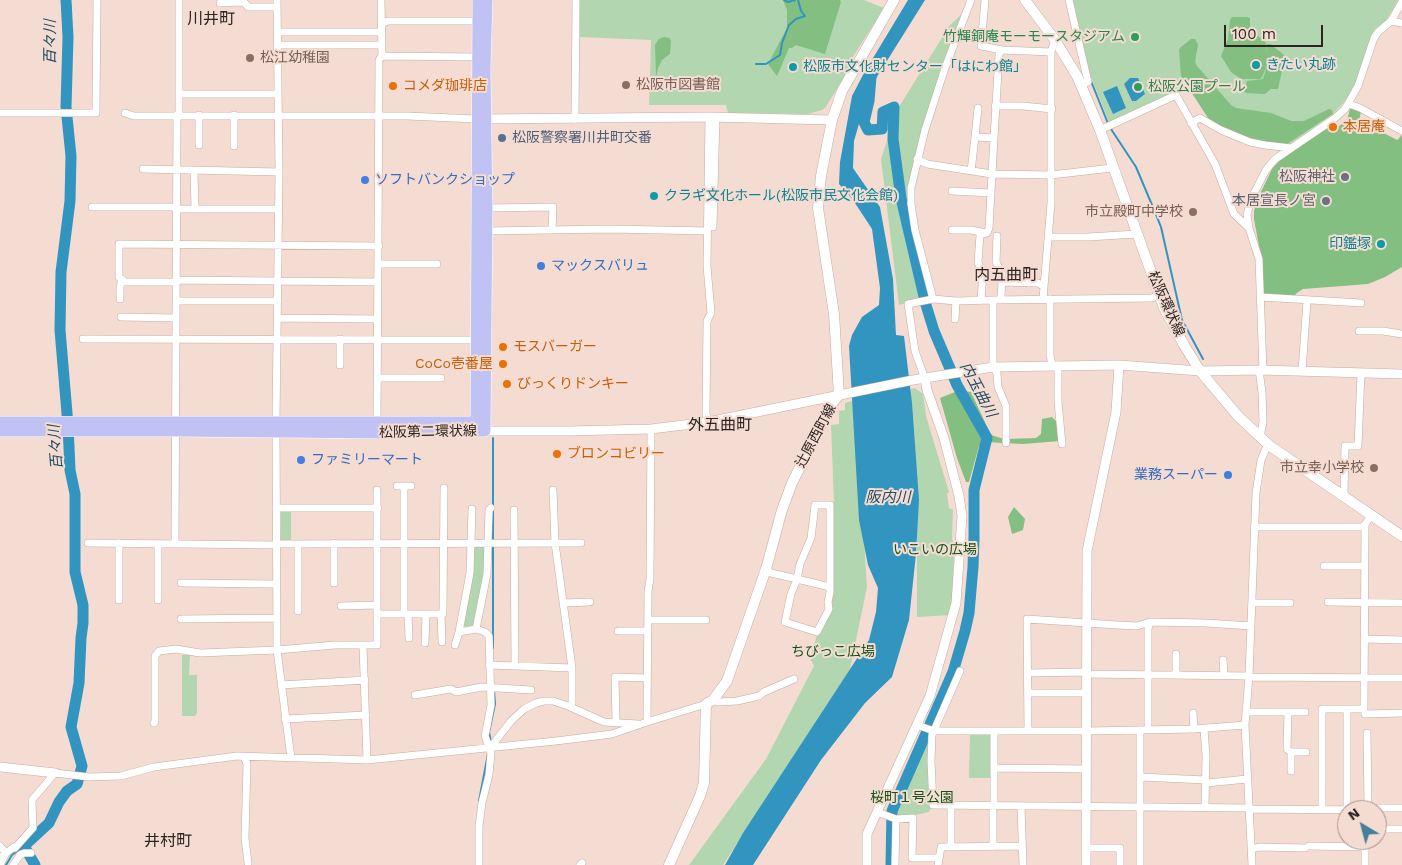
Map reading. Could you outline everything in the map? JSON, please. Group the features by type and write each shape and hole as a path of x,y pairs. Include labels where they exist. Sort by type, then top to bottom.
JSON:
{"main road":[{"name":"松阪第二環状線","path":"0,422 57,426 276,427 389,433 485,431 487,208 477,57 478,0"},
{"name":"松阪第二環状線","path":"276,427 476,422 481,119 487,0"},
{"name":"辻原西町線","path":"710,702 727,681 766,569 782,510 795,477 831,405 839,395 834,314 818,201 832,120 842,91 894,0"},
{"name":"松阪環状線","path":"1025,0 1055,40 1080,85 1100,130 1112,168 1170,321 1200,371 1238,416 1264,440 1402,536"},
{"name":"松阪第二環状線","path":"0,431 57,426"},
{"path":"669,865 698,803 704,783 710,702"}],"street":[{"path":"0,112 96,113 97,0"},
{"path":"174,544 179,0"},
{"path":"377,423 378,116 379,60 382,56 381,32 383,23 381,19 381,0"},
{"path":"575,119 576,0"},
{"path":"931,299 915,230 911,204 911,188 917,160 945,68 972,0"},
{"path":"984,0 981,46 1002,50 1052,52"},
{"path":"1069,0 1088,82 1080,85"},
{"path":"220,3 244,2 248,7 277,3 279,172 276,427 277,650 291,758"},
{"path":"1252,865 1245,725 1249,677 1254,527 1258,475 1264,440 1259,259 1249,228 1248,207 1257,186 1274,160 1334,119 1349,104 1374,38 1391,21 1402,2"},
{"path":"383,23 388,21 478,21"},
{"path":"1391,21 1402,24"},
{"path":"277,32 381,32"},
{"path":"1055,40 1052,52 1051,175 1048,237 1043,286 1047,299 1050,355 1055,365 1062,444"},
{"path":"277,45 381,46"},
{"path":"987,233 989,228 999,54 1002,50"},
{"path":"382,56 477,57"},
{"path":"183,94 278,94"},
{"path":"1100,130 1176,95 1215,164 1234,214 1249,228"},
{"path":"1349,104 1402,131"},
{"path":"995,106 1052,109"},
{"path":"971,171 978,108"},
{"path":"125,113 134,116 278,115 481,119 713,117 832,120"},
{"path":"198,115 198,145"},
{"path":"234,115 234,146"},
{"path":"708,422 706,414 707,321 711,313 707,266 710,229 713,117"},
{"path":"1191,122 1200,118 1221,130 1250,142 1291,148"},
{"path":"975,137 994,138"},
{"path":"917,160 927,164 992,174 1051,175 1112,168"},
{"path":"144,169 279,172"},
{"path":"194,171 195,209"},
{"path":"952,191 991,193"},
{"path":"92,207 278,209"},
{"path":"487,208 553,207 552,230"},
{"path":"487,231 710,229"},
{"path":"952,230 980,230 987,233"},
{"path":"981,300 983,273 978,262 980,235 987,233"},
{"path":"1048,237 1137,234"},
{"path":"997,236 996,262 1002,274 1001,296"},
{"path":"378,282 125,282 119,277 119,244 379,246"},
{"path":"378,264 437,264"},
{"path":"120,299 122,280"},
{"path":"1002,282 1038,283 1043,286"},
{"path":"867,865 867,834 876,812 921,726 956,604 962,516 959,496 944,438 914,351 908,304 931,299 956,301 1152,298 1160,295"},
{"path":"1261,297 1360,303"},
{"path":"993,300 993,367 997,373 998,387 1006,406 1006,443"},
{"path":"176,301 278,301"},
{"path":"956,301 956,319"},
{"path":"1302,371 1307,301"},
{"path":"121,317 176,318"},
{"path":"278,318 377,319"},
{"path":"1360,330 1402,334"},
{"path":"82,339 477,340"},
{"path":"340,339 340,365"},
{"path":"476,422 485,431 568,432 651,429 708,422 913,380 993,367 1119,365 1200,371 1261,370 1402,374"},
{"path":"1086,865 1087,552 1116,412 1119,365"},
{"path":"1344,496 1345,446 1358,446 1361,373"},
{"path":"378,378 442,378"},
{"path":"644,723 647,678 648,590 650,579 651,429"},
{"path":"404,486 406,614 409,638"},
{"path":"442,642 444,488"},
{"path":"154,723 155,656 159,650 176,649 200,653 277,650 335,645 378,645 377,490"},
{"path":"553,490 554,543 572,668 572,703"},
{"path":"815,505 830,505 829,609 816,632 785,622 791,594 797,579 800,564 811,538 815,505"},
{"path":"276,508 378,508"},
{"path":"476,630 486,585 492,543 489,510 491,508"},
{"path":"455,645 470,581 472,509"},
{"path":"514,510 515,666"},
{"path":"1322,810 1322,709 1364,709 1365,525 1371,516"},
{"path":"1254,527 1362,527 1365,525"},
{"path":"88,543 581,543"},
{"path":"119,543 119,600"},
{"path":"334,543 334,583"},
{"path":"158,544 158,600"},
{"path":"298,544 298,611"},
{"path":"1324,566 1365,566"},
{"path":"766,569 771,573 830,587"},
{"path":"180,583 276,584"},
{"path":"563,602 590,602"},
{"path":"1328,602 1402,602"},
{"path":"1252,603 1290,604"},
{"path":"342,606 377,606"},
{"path":"377,614 441,614"},
{"path":"425,643 426,614"},
{"path":"181,619 277,618"},
{"path":"1028,731 1027,619 1137,626 1150,622 1251,626"},
{"path":"648,620 706,620"},
{"path":"1148,725 1148,629 1150,622"},
{"path":"459,632 476,630 485,632 489,636 493,666 490,716 485,732 489,748 489,775 479,826 479,865"},
{"path":"618,631 648,631"},
{"path":"1364,639 1402,640"},
{"path":"363,646 367,760"},
{"path":"1176,654 1176,675"},
{"path":"1223,660 1224,675"},
{"path":"493,666 572,668"},
{"path":"960,671 932,735 933,805 1140,806 1337,810"},
{"path":"1028,673 1402,678"},
{"path":"616,722 615,677 647,678"},
{"path":"0,767 89,777 129,775 154,767 244,756 367,760 489,748 612,734 710,702 737,701 759,696 794,678"},
{"path":"281,685 364,680"},
{"path":"415,695 451,689 456,692 482,687 531,690"},
{"path":"1028,693 1087,693"},
{"path":"489,748 511,721 524,709 540,702 553,701 604,722 644,723"},
{"path":"1347,709 1347,800"},
{"path":"1246,712 1305,712"},
{"path":"1288,712 1287,750 1290,752 1291,771"},
{"path":"1193,713 1194,729"},
{"path":"1366,714 1402,713"},
{"path":"285,718 366,715"},
{"path":"921,726 934,731 1087,731 1204,729 1245,725"},
{"path":"1204,729 1206,734 1205,807"},
{"path":"1140,730 1140,865"},
{"path":"993,847 994,731"},
{"path":"1366,800 1367,734"},
{"path":"1290,752 1306,752"},
{"path":"244,756 247,764 245,838 248,863"},
{"path":"994,768 1087,769"},
{"path":"3,855 15,847 32,830 34,825 32,800 55,773"},
{"path":"1140,777 1206,781 1247,779"},
{"path":"951,805 951,847"},
{"path":"1021,806 1023,865"},
{"path":"1387,808 1402,808"},
{"path":"876,812 896,818 913,818 912,858 939,862 941,847 1022,846"},
{"path":"895,865 896,818"},
{"path":"1387,829 1402,829"},
{"path":"1252,849 1259,847 1337,845"},
{"path":"0,846 3,855 0,865"},
{"path":"1086,848 1120,848 1120,865"},
{"path":"1365,850 1365,865"},
{"path":"14,864 17,858 28,853"}],"green space":[{"path":"580,0 864,0 884,8 854,55 842,81 825,108 808,114 728,113 726,105 649,105 651,40 580,37"},
{"path":"783,0 840,0 841,2 825,54 796,45 789,48 777,76 768,64 787,28 787,10"},
{"path":"1073,0 1398,0 1386,21 1374,32 1354,88 1346,100 1333,114 1290,144 1265,143 1211,122 1187,86 1109,122 1089,72"},
{"path":"963,13 909,187 929,295 928,297 899,305 881,159 897,110 950,25"},
{"path":"1232,17 1250,18 1250,29 1266,43 1266,52 1267,44 1270,44 1285,57 1278,89 1271,89 1265,94 1246,93 1244,91 1247,81 1263,79 1268,63 1260,79 1241,79 1231,72 1221,56 1228,39"},
{"path":"669,38 671,41 670,54 662,60 656,77 655,45 659,39"},
{"path":"1191,39 1195,39 1198,44 1195,62 1197,66 1231,105 1236,108 1271,113 1291,121 1304,121 1329,109 1332,110 1333,114 1287,144 1249,140 1210,121 1181,76 1179,50"},
{"path":"1350,109 1361,112 1359,120 1397,140 1402,135 1402,267 1368,284 1303,289 1294,296 1265,295 1263,293 1261,257 1254,219 1254,211 1259,196 1272,169 1282,158 1328,128 1333,131 1347,120"},
{"path":"960,380 963,391 971,392 991,435 1004,439 1036,438 1041,434 1042,419 1052,417 1058,423 1060,441 1023,444 985,442 979,446 969,482 966,482 957,458 940,398 955,392 954,381"},
{"name":"いこいの広場","path":"915,388 923,394 926,416 949,492 947,494 949,508 953,510 953,603 951,615 917,617 917,494 908,390"},
{"name":"ちびっこ広場","path":"855,400 867,587 850,669 723,865 689,865 766,759 814,666 810,658 817,635 825,620 832,575 834,503 831,425 839,424 839,411 845,410 845,403"},
{"path":"1014,507 1025,519 1023,530 1012,534 1008,517"},
{"path":"281,511 291,511 291,541 281,541"},
{"path":"473,546 486,546 483,583 474,626 461,627"},
{"path":"182,655 190,655 189,675 197,675 197,713 195,716 182,716"},
{"name":"桜町１号公園","path":"924,733 930,735 931,807 929,812 916,815 889,813 887,809 906,774 910,760"},
{"path":"970,733 990,733 992,736 992,778 969,778"}],"water":[{"name":"阪内川","path":"908,0 925,0 875,80 865,103 854,141 853,168 880,207 893,279 896,335 904,336 912,403 919,500 909,620 892,677 865,703 821,760 753,865 725,865 743,833 869,640 876,612 878,588 868,565 859,520 849,346 852,335 862,317 879,305 880,288 872,229 853,200 839,184 840,162 852,96"},
{"path":"1130,78 1138,78 1145,94 1136,101 1132,101 1124,84"},
{"path":"1117,86 1126,108 1113,114 1103,92"}],"waterway":[{"name":"百々川","path":"35,865 24,846 49,823 59,802 67,791 77,784 82,766 71,727 79,683 83,605 75,572 75,494 70,470 60,330 61,272 70,201 71,156 66,107 68,37 66,0"},
{"path":"784,0 788,2 795,0"},
{"path":"756,64 766,64 780,55 782,43 789,25 796,19 805,16 801,11 798,0"},
{"name":"内玉曲川","path":"871,77 869,101 864,122 868,130 882,129 883,112 894,107 893,139 901,198 926,305 934,331 957,385 987,438 974,490 973,567 969,613 965,631 953,672 892,811 891,865"},
{"path":"1091,81 1109,126 1136,167 1155,212 1161,227 1182,320 1203,359"},
{"path":"493,438 493,506"},
{"path":"493,510 493,541"},
{"path":"493,545 493,648"},
{"path":"491,742 489,732 495,704 494,690"},
{"path":"479,801 488,754"},
{"path":"476,838 476,851"},
{"path":"6,865 12,855 24,846"}],"place":[{"name":"竹輝銅庵モーモースタジアム","path":"1135,37"},
{"name":"松江幼稚園","path":"250,58"},
{"name":"きたい丸跡","path":"1256,65"},
{"name":"松阪市文化財センター「はにわ館」","path":"793,67"},
{"name":"松阪市図書館","path":"626,85"},
{"name":"コメダ珈琲店","path":"393,86"},
{"name":"松阪公園プール","path":"1138,87"},
{"name":"本居庵","path":"1333,127"},
{"name":"松阪警察署川井町交番","path":"502,138"},
{"name":"松阪神社","path":"1345,177"},
{"name":"ソフトバンクショップ","path":"365,180"},
{"name":"クラギ文化ホール(松阪市民文化会館)","path":"654,196"},
{"name":"本居宣長ノ宮","path":"1326,201"},
{"name":"市立殿町中学校","path":"1193,212"},
{"name":"印鑑塚","path":"1381,244"},
{"name":"マックスバリュ","path":"541,266"},
{"name":"モスバーガー","path":"503,347"},
{"name":"CoCo壱番屋","path":"503,364"},
{"name":"びっくりドンキー","path":"507,384"},
{"name":"ブロンコビリー","path":"557,454"},
{"name":"ファミリーマート","path":"301,460"},
{"name":"市立幸小学校","path":"1374,468"},
{"name":"業務スーパー","path":"1228,475"}],"district":[{"name":"川井町","path":"211,19"},
{"name":"内五曲町","path":"1006,275"},
{"name":"外五曲町","path":"720,425"},
{"name":"井村町","path":"168,841"}]}
